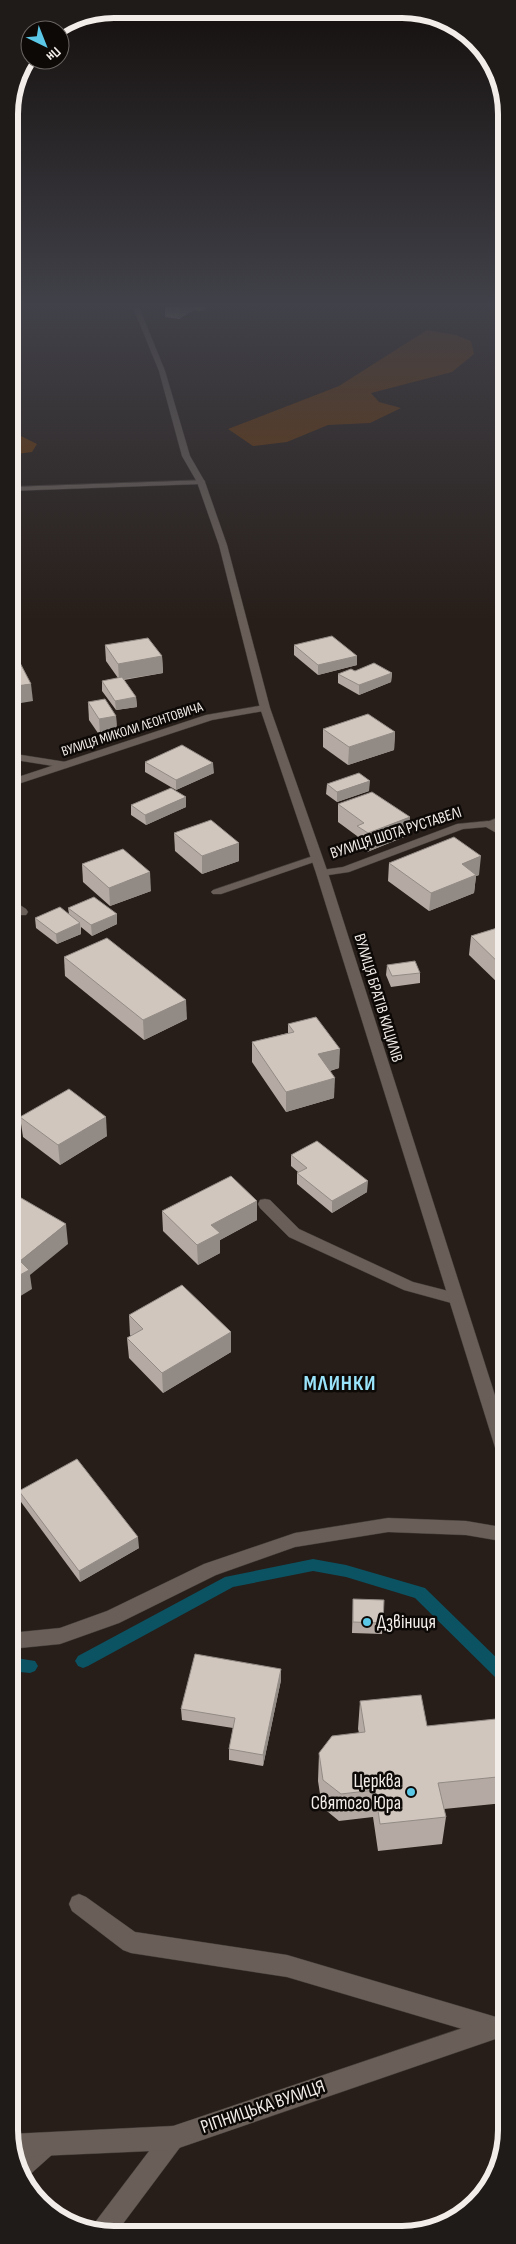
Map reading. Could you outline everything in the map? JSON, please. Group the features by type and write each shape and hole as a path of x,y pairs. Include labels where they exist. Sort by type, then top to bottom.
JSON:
{"street":[{"name":"ВУЛИЦЯ БРАТІВ КИЦИЛІВ","path":"173,412 186,456 202,482 223,545 266,708 322,874 498,1433"},
{"path":"18,489 202,482"},
{"name":"ВУЛИЦЯ МИКОЛИ ЛЕОНТОВИЧА","path":"18,781 210,717 266,708"},
{"path":"18,757 66,765"},
{"path":"488,824 499,820"},
{"name":"ВУЛИЦЯ ШОТА РУСТАВЕЛІ","path":"322,874 345,870 461,826 488,824 499,831"},
{"path":"217,892 316,858"},
{"path":"18,908 22,912"},
{"path":"265,1204 294,1234 409,1286 455,1298"},
{"path":"18,1640 60,1636 113,1617 210,1570 295,1540 388,1526 466,1528 498,1534"},
{"path":"79,1904 131,1942 287,1966 498,2025"},
{"name":"РІПНИЦЬКА ВУЛИЦЯ","path":"19,2146 173,2138 498,2027"},
{"path":"106,2226 173,2138"},
{"path":"24,2165 46,2145"}],"shaded area":[{"path":"273,412 393,412 370,423 328,425 287,442 253,446 228,429"},
{"path":"18,434 37,444 32,452 18,454"}],"building":[{"path":"332,636 357,656 318,665 294,645"},
{"path":"148,638 162,656 118,664 105,645"},
{"path":"18,659 31,684 18,686"},
{"path":"374,663 392,673 359,685 338,674 351,669 355,671"},
{"path":"122,677 136,697 115,701 102,681"},
{"path":"105,699 116,716 99,719 88,702"},
{"path":"368,714 395,732 349,747 323,729"},
{"path":"182,745 213,763 176,780 145,762"},
{"path":"359,773 370,781 337,792 327,784"},
{"path":"171,788 186,797 145,815 131,805"},
{"path":"372,792 410,817 368,833 357,826 364,823 338,804"},
{"path":"211,820 239,843 202,856 174,833"},
{"path":"454,837 481,856 462,864 476,875 431,893 389,863"},
{"path":"123,849 150,872 109,888 82,864"},
{"path":"94,897 117,914 91,925 68,908"},
{"path":"60,907 80,923 56,934 35,918"},
{"path":"499,928 499,963 471,936"},
{"path":"107,938 186,1000 143,1020 64,957"},
{"path":"415,961 420,973 392,976 387,965"},
{"path":"316,1017 340,1049 318,1054 335,1078 286,1092 252,1042 294,1032 288,1024"},
{"path":"69,1089 106,1117 58,1145 20,1117"},
{"path":"317,1141 368,1181 332,1201 297,1173 307,1168 291,1155"},
{"path":"231,1176 257,1201 211,1225 220,1233 197,1245 162,1211"},
{"path":"18,1196 66,1224 20,1261 29,1270 18,1276"},
{"path":"182,1285 231,1332 162,1373 127,1338 143,1329 129,1315"},
{"path":"77,1459 138,1537 79,1571 19,1491"},
{"path":"353,1599 384,1600 383,1623 353,1622"},
{"path":"195,1654 281,1669 263,1755 229,1749 235,1718 181,1709"},
{"name":"Церква Святого Юра","path":"421,1695 427,1726 496,1719 498,1728 498,1777 438,1783 446,1817 380,1824 375,1790 341,1794 323,1780 319,1753 332,1736 365,1732 360,1701"}],"waterway":[{"path":"83,1661 230,1581 313,1565 346,1571 420,1593 498,1669"},
{"path":"18,1665 30,1666"}],"place":[{"name":"Дзвіниця","path":"367,1622"},
{"name":"Церква Святого Юра","path":"411,1792"}],"district":[{"name":"МЛИНКИ","path":"340,1383"}]}
